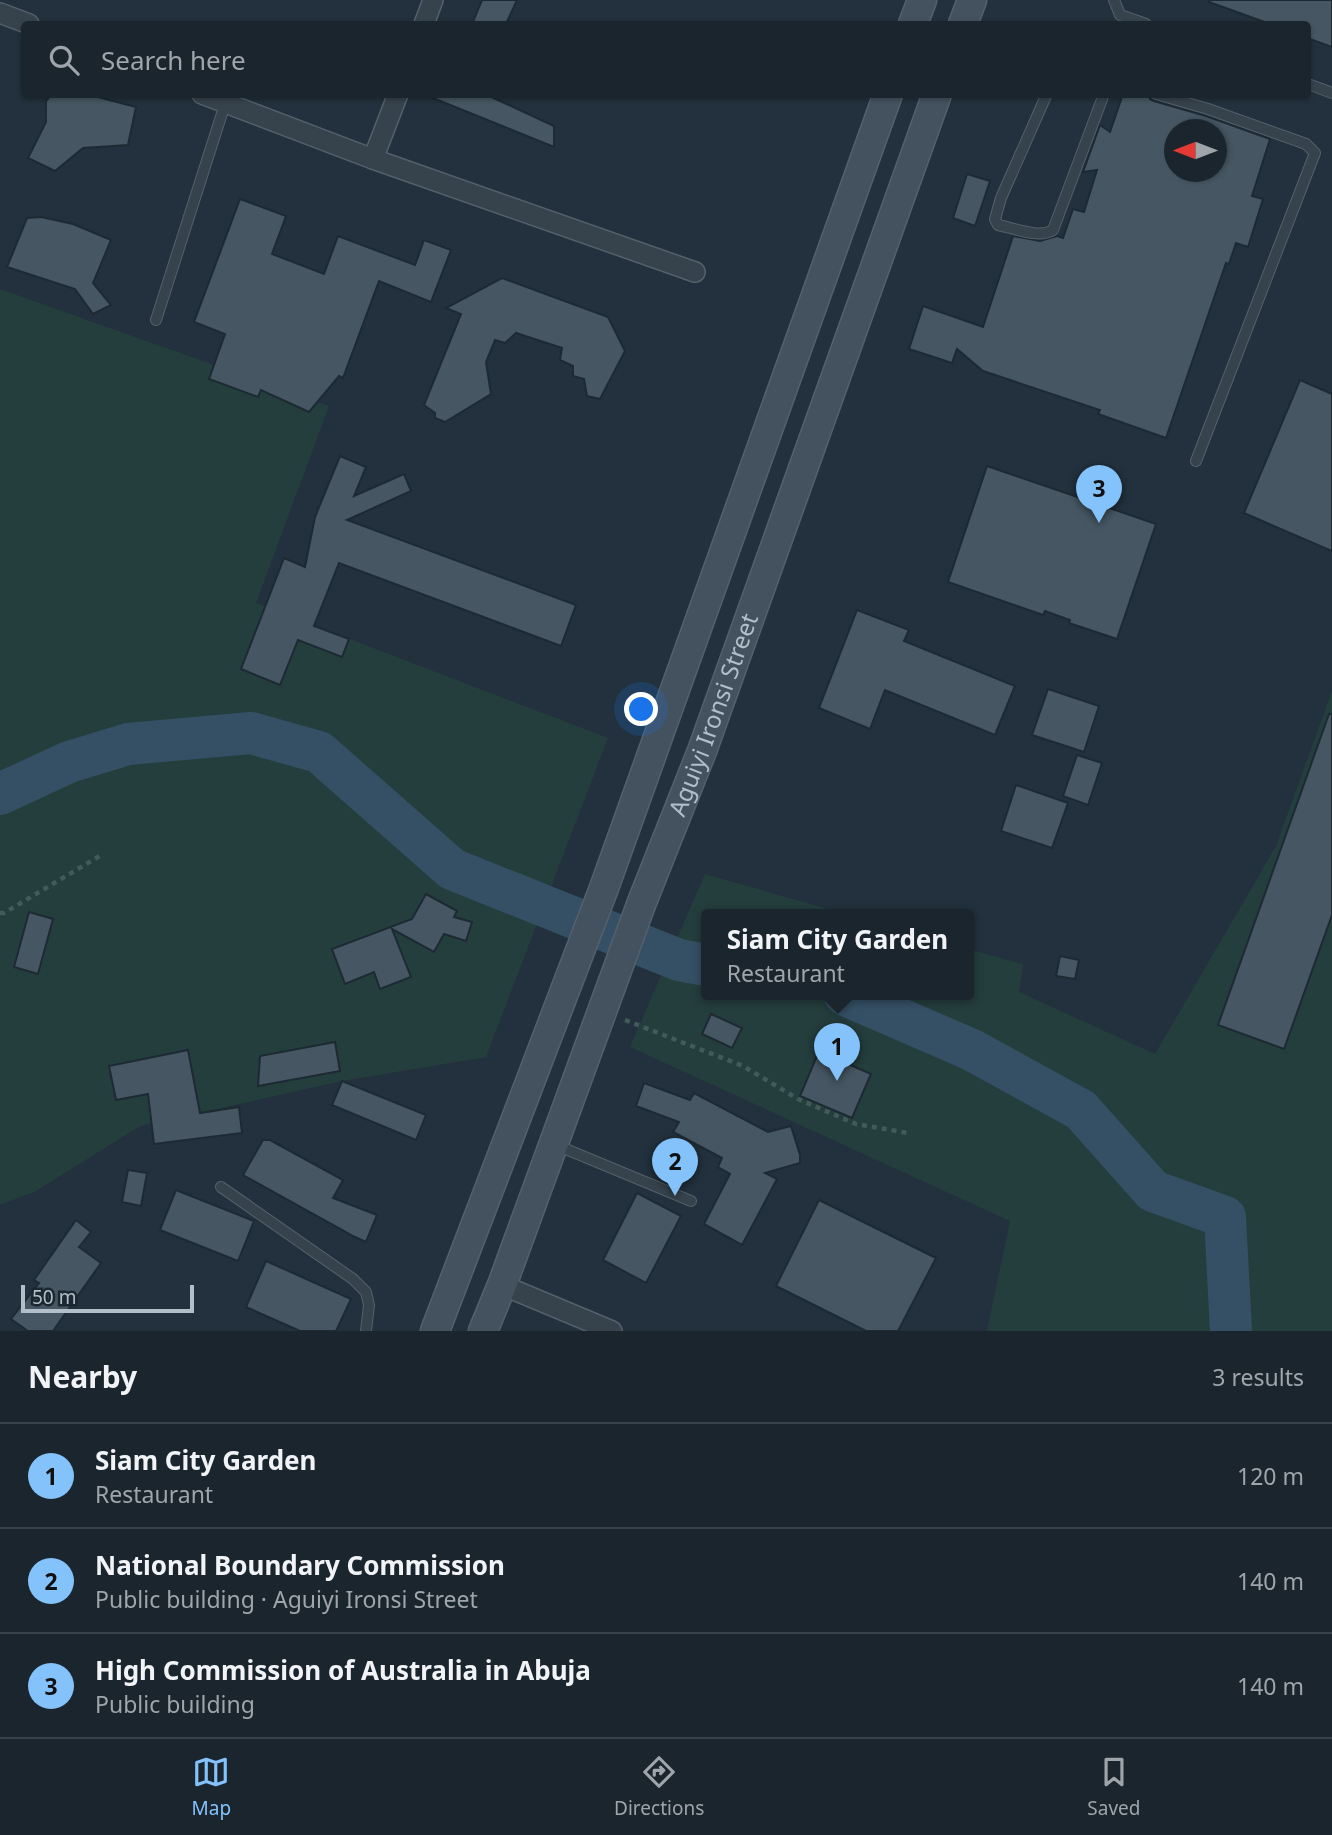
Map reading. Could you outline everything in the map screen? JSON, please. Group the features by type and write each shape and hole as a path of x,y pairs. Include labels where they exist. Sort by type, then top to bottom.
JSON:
{"main road":[{"path":"914,21 922,0"},
{"path":"964,21 972,0"},
{"name":"Aguiyi Ironsi Street","path":"435,1331 604,888 887,98"},
{"name":"Aguiyi Ironsi Street","path":"483,1331 642,902 702,751 936,98"}],"street":[{"path":"425,21 433,0"},
{"path":"0,13 21,21"},
{"path":"211,98 373,159 695,272"},
{"path":"373,159 396,98"},
{"path":"502,1284 612,1331"}],"lane":[{"path":"1114,0 1120,15 1137,21"},
{"path":"1311,85 1332,93"},
{"path":"1044,98 1001,198 995,219 998,225 1046,234 1053,230 1102,98"},
{"path":"1170,98 1306,144 1315,153 1196,461"},
{"path":"156,320 225,104"},
{"path":"553,1144 691,1201"},
{"path":"221,1187 353,1279 366,1292 369,1305 366,1331"}],"path":[{"path":"0,913 103,854"},
{"path":"605,1001 743,1066 797,1099 856,1124 908,1133"}],"green space":[{"path":"0,289 329,406 256,603 608,738 486,1057 342,1081 140,1126 36,1191 0,1205"},
{"path":"1332,691 1332,1331 987,1331 1010,1221 630,1047 705,874 828,909 701,909 701,1000 974,1000 974,951 1023,964 1019,992 1155,1054 1276,846"}],"building":[{"path":"482,0 517,0 507,21 473,21"},
{"path":"1332,0 1332,47 1311,39 1311,21 1262,21 1209,2"},
{"path":"49,98 101,98 136,107 128,145 83,148 55,171 28,158 46,122 46,101"},
{"path":"433,98 494,98 554,126 554,147"},
{"path":"1122,98 1150,98 1214,119 1164,119 1164,182 1227,182 1227,124 1270,139 1252,196 1263,199 1248,247 1236,243 1229,264 1226,263 1166,438 1098,414 1100,410 983,371 957,349 952,363 909,349 923,306 983,327 1013,236 1040,241 1057,236 1063,238 1073,209 1084,212 1097,170 1083,172 1100,125 1110,132"},
{"path":"967,174 990,181 975,226 953,218"},
{"path":"240,199 286,216 272,254 324,274 338,236 415,265 424,240 451,250 431,302 379,281 343,378 339,376 309,412 261,390 258,397 209,379 225,334 194,322"},
{"path":"41,217 73,224 111,240 93,283 111,305 93,314 75,289 7,267 27,218"},
{"path":"502,278 608,317 625,351 600,399 587,396 584,379 573,376 573,366 560,360 562,348 516,333 505,343 495,340 486,362 491,394 445,422 435,418 435,413 424,405 461,314 446,308"},
{"path":"1300,380 1332,394 1332,551 1244,513"},
{"path":"340,456 366,467 354,496 404,474 411,491 347,520 576,605 561,646 339,563 314,626 349,639 342,657 298,640 280,685 241,669 284,558 305,567 315,517"},
{"path":"987,466 1156,524 1117,639 1069,623 1070,620 1045,611 1043,615 948,582"},
{"path":"857,610 909,630 904,641 1015,686 995,735 885,690 870,729 819,708"},
{"path":"1048,689 1099,706 1084,752 1032,735"},
{"path":"1329,714 1332,714 1332,915 1284,1049 1218,1025"},
{"path":"1077,755 1102,763 1088,805 1063,796"},
{"path":"1016,785 1068,803 1052,848 1001,831"},
{"path":"426,894 457,911 454,917 472,922 466,941 444,934 434,952 392,929 411,977 380,989 374,972 345,984 332,949 412,919"},
{"path":"29,912 53,919 38,974 14,967"},
{"path":"1060,956 1079,960 1075,979 1056,976"},
{"path":"711,1014 742,1028 732,1048 702,1034"},
{"path":"335,1042 340,1071 258,1086 260,1056"},
{"path":"188,1050 200,1113 239,1107 242,1133 154,1144 148,1094 116,1100 109,1066"},
{"path":"819,1051 871,1074 852,1118 800,1096"},
{"path":"342,1081 426,1115 416,1140 332,1105"},
{"path":"644,1083 690,1100 694,1093 768,1132 791,1126 800,1163 765,1173 777,1179 742,1245 704,1224 730,1174 718,1167 722,1158 673,1132 679,1122 636,1106"},
{"path":"263,1140 270,1140 343,1180 333,1198 377,1215 366,1242 243,1175"},
{"path":"128,1170 147,1173 141,1206 122,1202"},
{"path":"176,1190 254,1221 238,1261 160,1230"},
{"path":"637,1193 681,1216 646,1283 603,1260"},
{"path":"819,1200 936,1258 898,1331 866,1331 776,1286"},
{"path":"76,1220 91,1232 79,1247 101,1263 53,1331 28,1331 11,1319 39,1283 34,1280"},
{"path":"266,1261 351,1299 336,1331 300,1331 246,1307"}],"waterway":[{"path":"0,794 69,762 128,744 251,733 319,752 452,869 679,960 701,964"},
{"path":"857,1000 972,1050 1081,1110 1153,1191 1225,1217 1231,1331"}],"place":[{"name":"High Commission of Australia in Abuja","path":"1099,523"},
{"name":"Siam City Garden","path":"837,1081"},
{"name":"National Boundary Commission","path":"675,1196"}]}
